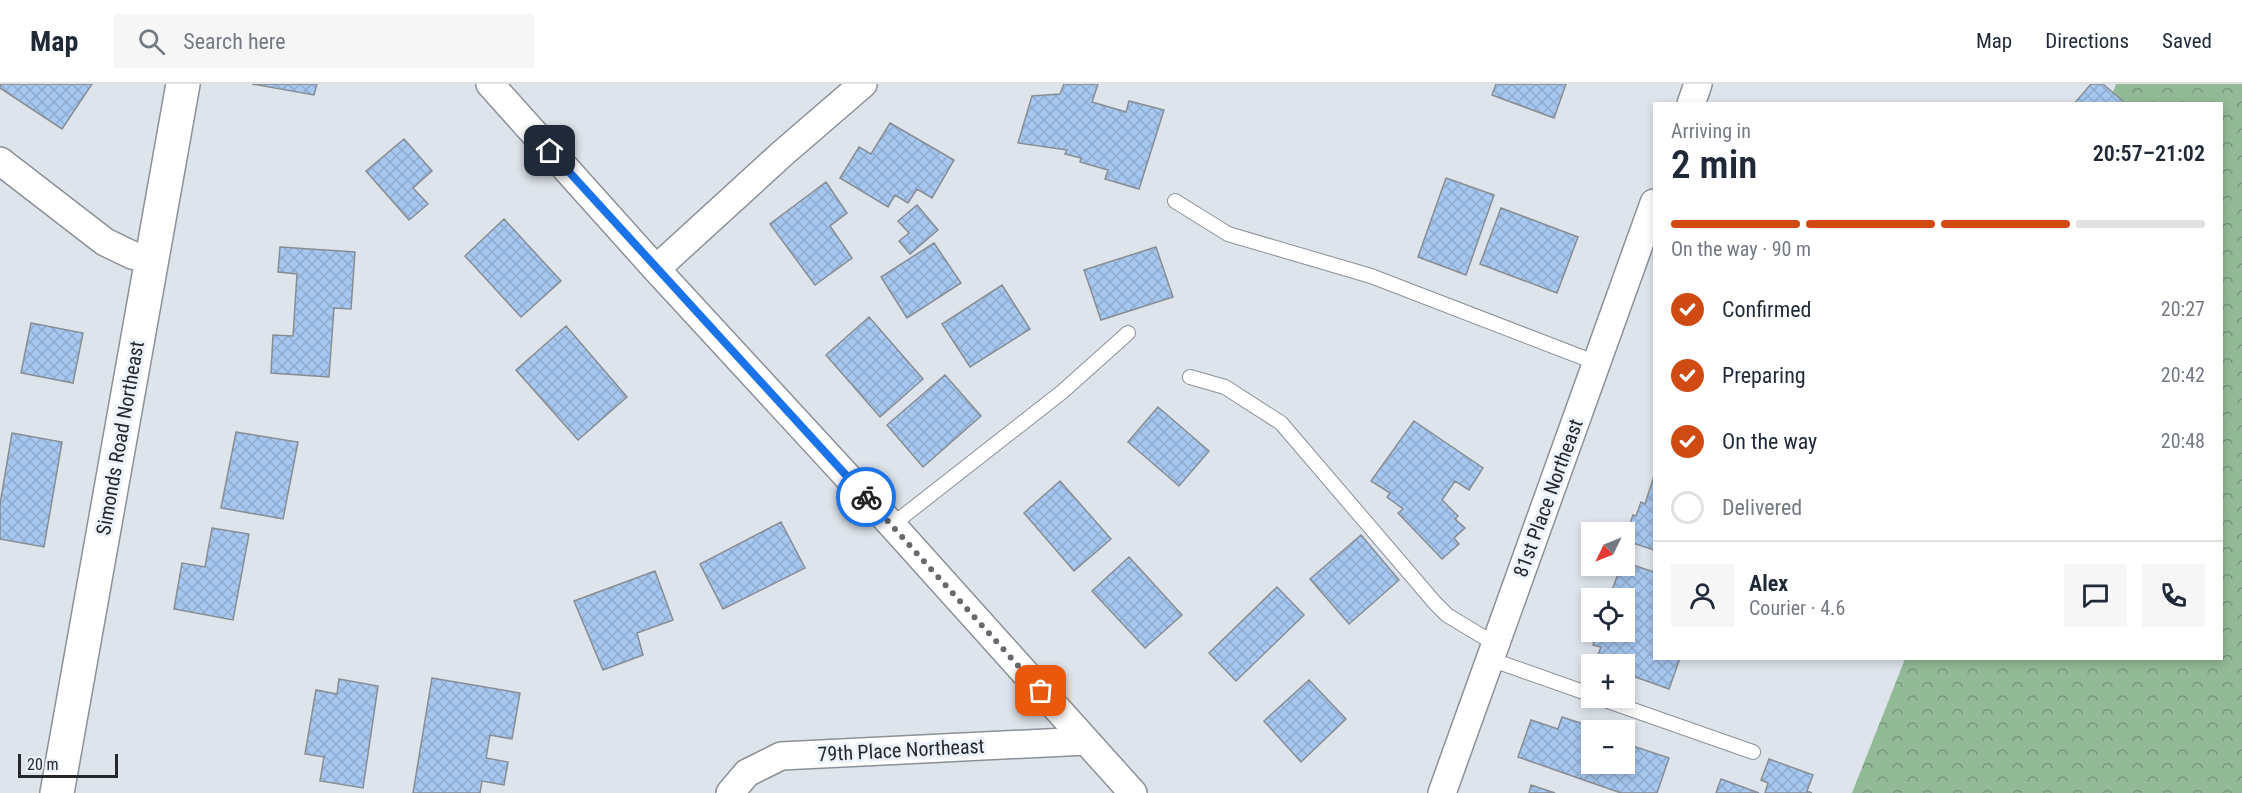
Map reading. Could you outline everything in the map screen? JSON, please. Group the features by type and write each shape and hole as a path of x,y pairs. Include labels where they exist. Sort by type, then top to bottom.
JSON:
{"main road":[{"name":"Simonds Road Northeast","path":"57,793 183,84"}],"street":[{"path":"490,84 1133,793"},
{"path":"656,269 783,153 863,84"},
{"path":"1691,102 1698,84"},
{"path":"0,161 105,242 132,255 151,259"},
{"name":"81st Place Northeast","path":"1442,793 1653,206"},
{"name":"79th Place Northeast","path":"730,793 747,773 781,756 1086,741"}],"lane":[{"path":"1175,201 1228,234 1371,276 1597,363"},
{"path":"892,525 1062,392 1128,333"},
{"path":"1190,377 1225,387 1281,423 1435,603 1448,615 1493,651 1581,690"},
{"path":"1628,708 1754,752"}],"green space":[{"path":"2116,84 2242,84 2242,793 1852,793 1905,660 2223,660 2223,102 2109,102"}],"building":[{"path":"1,84 92,84 62,129 0,88"},
{"path":"252,84 317,84 314,95"},
{"path":"1064,84 1098,84 1092,102 1126,112 1129,101 1164,110 1139,189 1105,179 1108,170 1080,162 1081,158 1065,154 1067,150 1018,143 1032,96 1060,94"},
{"path":"1496,84 1566,84 1554,118 1492,95"},
{"path":"2091,84 2103,84 2124,102 2076,102"},
{"path":"890,123 954,160 932,198 917,189 908,203 895,195 888,207 840,178 859,147 871,154"},
{"path":"404,139 432,171 413,188 428,204 409,220 366,171"},
{"path":"1446,178 1494,195 1466,275 1418,257"},
{"path":"826,182 847,213 830,226 852,258 815,285 770,224"},
{"path":"917,205 938,230 910,254 899,241 909,233 898,221"},
{"path":"1501,208 1578,237 1557,293 1480,264"},
{"path":"504,219 561,281 521,317 465,256"},
{"path":"934,243 961,283 907,318 881,277"},
{"path":"280,247 355,252 351,309 334,308 329,377 271,373 273,335 293,336 297,274 278,272"},
{"path":"1156,247 1173,297 1101,320 1084,270"},
{"path":"1002,285 1030,329 970,367 942,324"},
{"path":"869,317 923,379 880,417 826,355"},
{"path":"31,323 83,333 73,383 21,373"},
{"path":"566,326 627,397 578,440 516,370"},
{"path":"945,375 981,416 923,467 887,425"},
{"path":"1158,407 1209,451 1179,486 1128,442"},
{"path":"1414,421 1483,468 1469,490 1455,481 1442,500 1458,516 1455,519 1465,528 1454,538 1459,544 1442,559 1398,513 1403,509 1387,497 1390,493 1371,481"},
{"path":"236,432 298,442 283,519 221,508"},
{"path":"12,433 62,442 44,547 0,539 0,504"},
{"path":"1653,479 1653,550 1635,544 1635,522 1630,522 1633,515 1636,516 1641,502 1645,504"},
{"path":"1060,481 1111,539 1074,571 1024,513"},
{"path":"781,522 805,568 723,609 700,564"},
{"path":"212,528 249,534 233,620 174,609 182,563 205,567"},
{"path":"1361,535 1399,580 1349,624 1310,579"},
{"path":"1129,557 1182,615 1145,648 1092,591"},
{"path":"1635,566 1653,572 1653,660 1679,660 1669,689 1635,677 1635,654 1598,654 1601,647 1593,645 1594,642 1635,642 1635,588 1613,588 1617,576 1635,576"},
{"path":"655,571 673,620 637,633 643,655 603,670 574,601"},
{"path":"1277,587 1304,615 1236,681 1209,653"},
{"path":"432,678 520,693 512,739 490,735 486,758 508,762 504,785 482,781 480,793 413,793"},
{"path":"339,679 378,686 363,788 320,781 324,757 305,754 316,690 337,694"},
{"path":"1309,680 1346,719 1301,762 1264,721"},
{"path":"1562,717 1581,723 1581,774 1635,774 1635,747 1669,758 1657,793 1621,793 1518,757 1531,720 1558,729"},
{"path":"1769,759 1813,775 1807,791 1812,793 1765,793 1768,783 1761,780"},
{"path":"1721,779 1759,793 1716,793"},
{"path":"1531,785 1555,793 1529,793"}],"way so far":[{"path":"866,497 1041,691"}],"route":[{"path":"550,151 866,497"}]}
